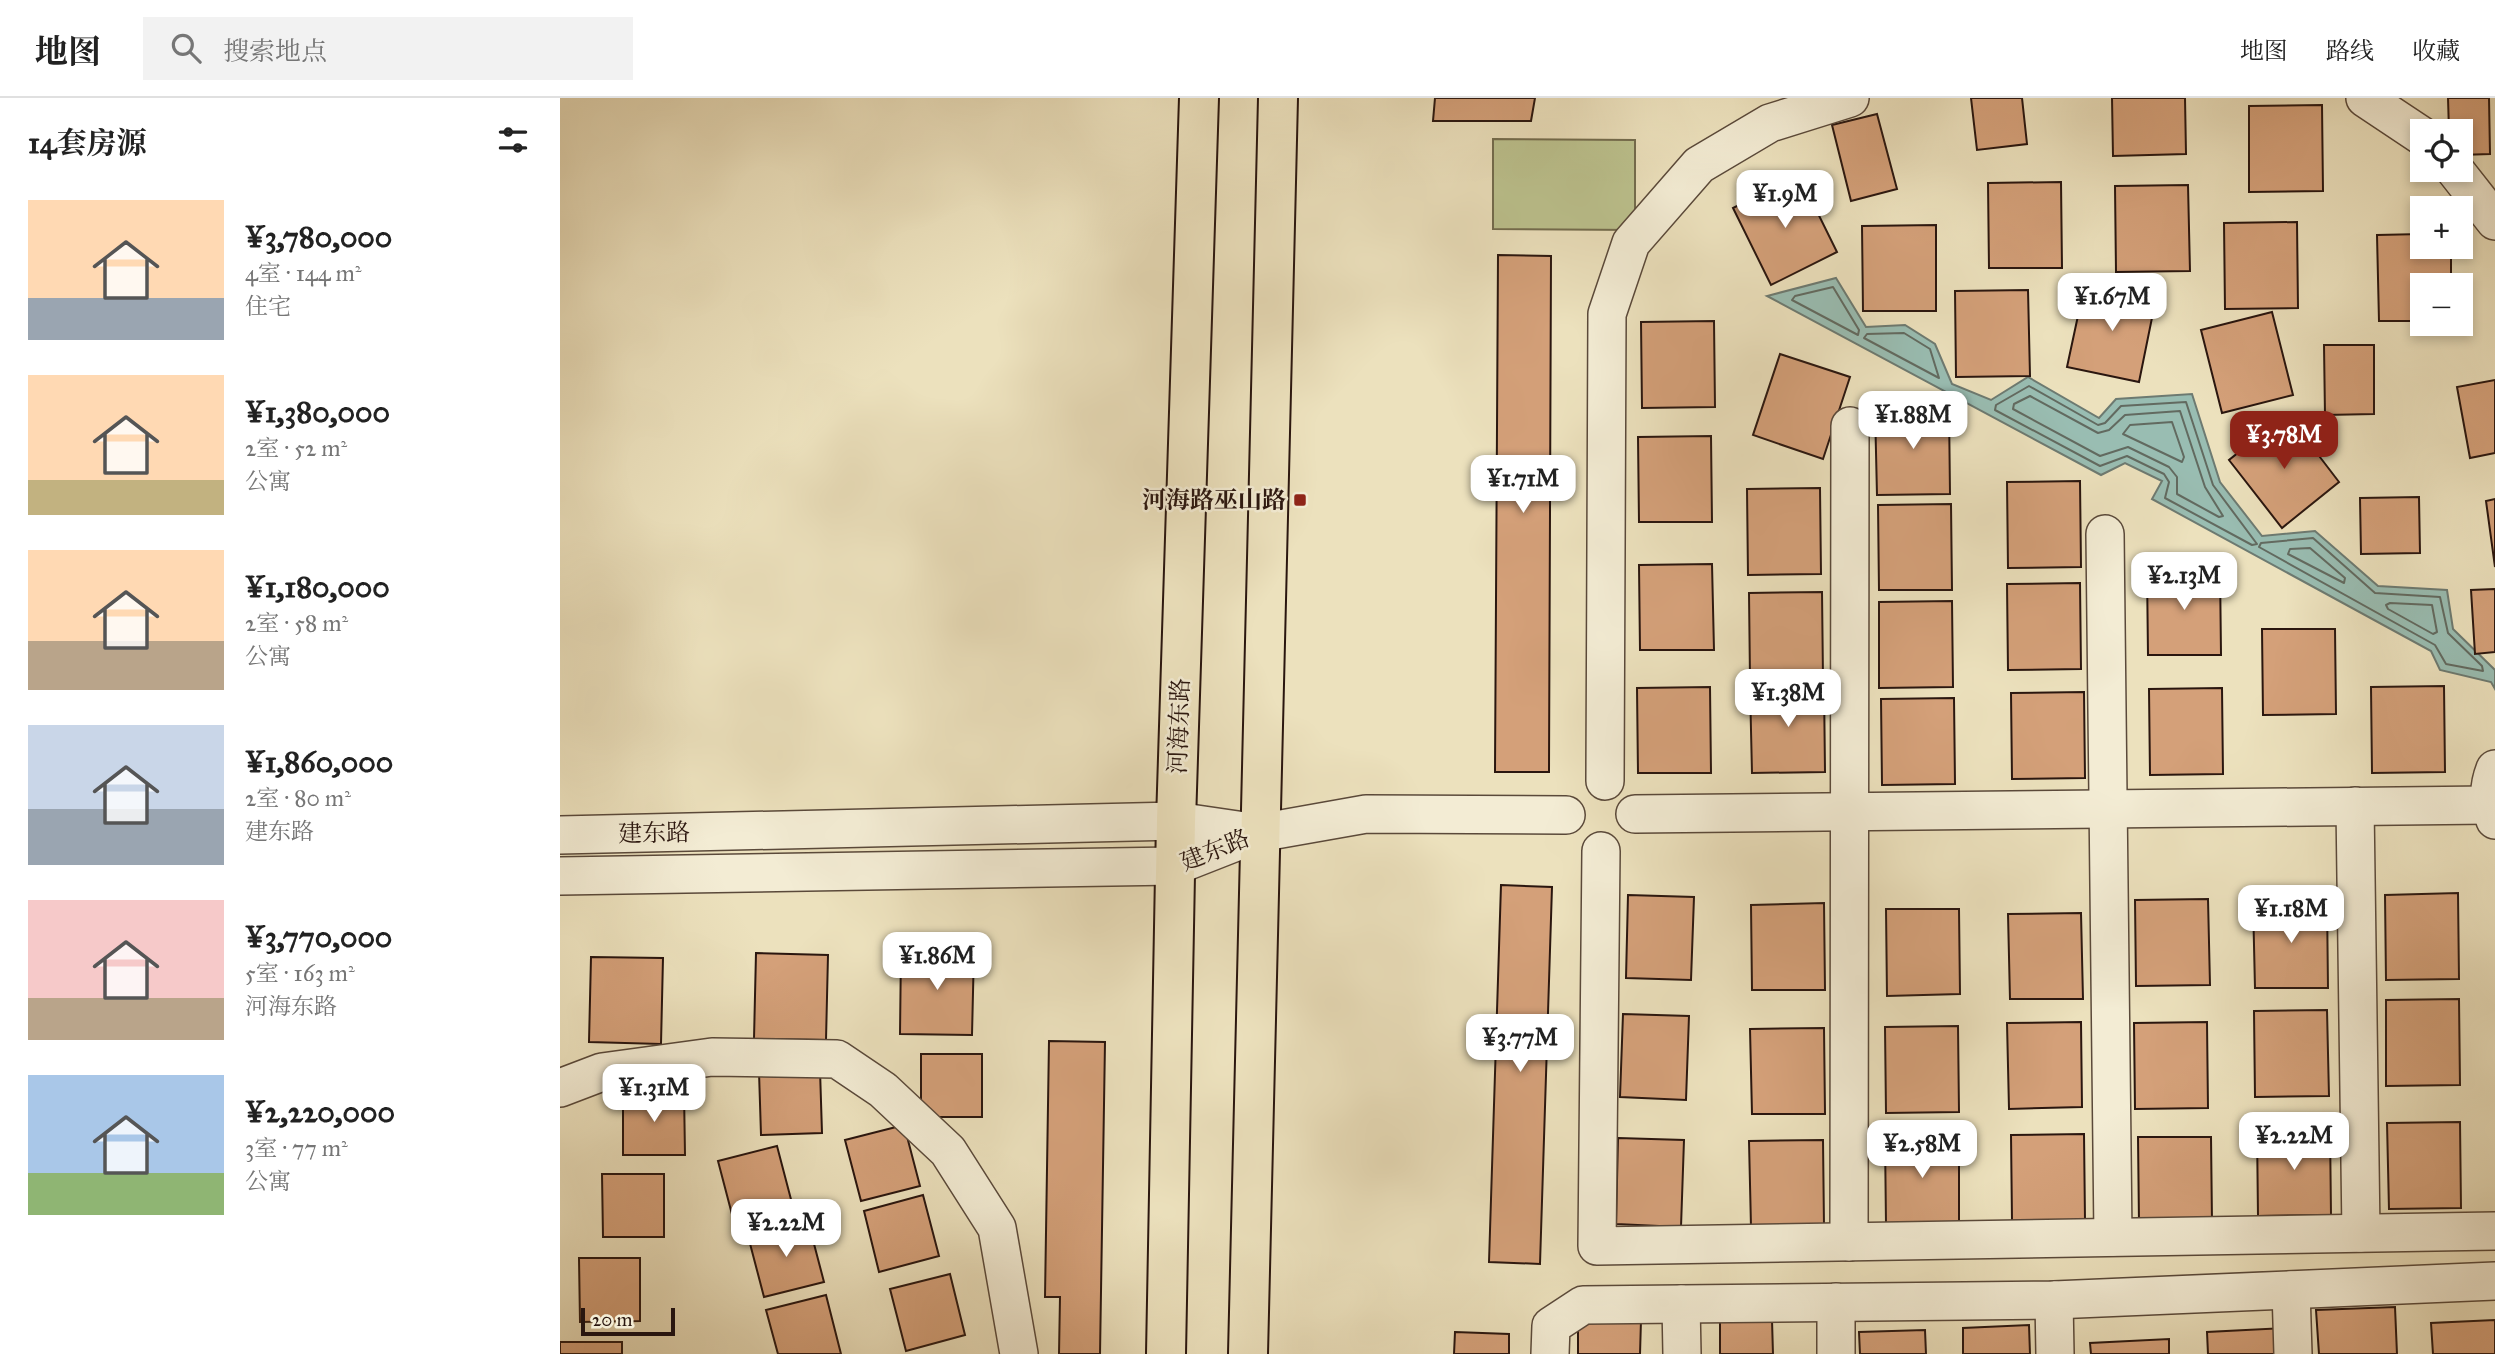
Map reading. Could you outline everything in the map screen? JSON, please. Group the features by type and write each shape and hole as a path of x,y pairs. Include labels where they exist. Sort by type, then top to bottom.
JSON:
{"main road":[{"name":"河海东路","path":"1166,1354 1176,821 1199,98"},
{"path":"1248,1354 1278,98"}],"street":[{"path":"1605,781 1607,314 1631,243 1699,165 1770,123 1850,98"},
{"path":"2365,98 2410,128"},
{"path":"2464,182 2495,221"},
{"path":"1849,1242 1850,426"},
{"path":"2105,534 2113,1237"},
{"path":"1636,814 2355,806 2492,812 2489,787 2495,769"},
{"path":"1605,781 1626,792 1636,814 1630,835 1622,844 1601,850 1580,844 1568,826 1566,816 1568,804 1582,786 1605,781"},
{"path":"2355,806 2361,1233"},
{"path":"1259,833 1366,814 1566,816"},
{"name":"建东路","path":"560,835 1176,821 1259,833"},
{"name":"建东路","path":"560,876 1175,866 1259,833"},
{"path":"1601,850 1597,1246 2495,1231"},
{"path":"560,1087 602,1072 712,1057 837,1059 883,1090 947,1151 997,1228 1019,1354"},
{"path":"1550,1354 1551,1326 1583,1305 2054,1300 2495,1281"},
{"path":"2291,1290 2293,1354"},
{"path":"2054,1300 2055,1354"},
{"path":"1836,1302 1836,1354"},
{"path":"1681,1304 1682,1354"}],"green space":[{"path":"1493,139 1635,140 1635,230 1493,229"}],"water":[{"path":"1836,278 1866,327 1905,325 1935,344 1952,384 1991,400 2028,377 2099,418 2116,399 2192,394 2220,482 2262,536 2315,531 2378,586 2447,590 2453,629 2495,670 2495,689 2491,682 2440,670 2431,651 2152,499 2162,481 2125,463 2101,475 1767,296"}],"building":[{"path":"1435,98 1535,98 1531,121 1433,121"},
{"path":"1971,98 2022,98 2027,144 1977,150"},
{"path":"2112,98 2185,98 2186,154 2113,156"},
{"path":"2448,98 2489,98 2490,154 2473,155 2473,119 2449,119"},
{"path":"2322,105 2323,191 2249,192 2249,106"},
{"path":"1877,114 1897,189 1851,201 1832,125"},
{"path":"1799,175 1837,252 1771,285 1733,208"},
{"path":"2061,182 2062,268 1989,268 1988,183"},
{"path":"2188,185 2190,271 2116,272 2115,186"},
{"path":"2297,222 2298,308 2225,309 2224,223"},
{"path":"1936,225 1936,311 1863,311 1862,226"},
{"path":"2410,234 2410,259 2451,259 2451,273 2410,273 2410,321 2379,321 2377,235"},
{"path":"1498,255 1551,256 1549,772 1495,772"},
{"path":"2085,283 2156,298 2139,382 2067,367"},
{"path":"2028,290 2030,376 1956,377 1955,291"},
{"path":"2272,312 2293,395 2222,413 2201,330"},
{"path":"1714,321 1715,407 1642,408 1641,322"},
{"path":"2324,345 2374,345 2374,414 2325,415"},
{"path":"1780,354 1850,377 1823,459 1753,435"},
{"path":"2495,380 2495,453 2470,458 2457,387"},
{"path":"1949,408 1950,494 1877,495 1875,409"},
{"path":"2287,414 2339,482 2282,528 2229,460"},
{"path":"1711,436 1712,522 1639,522 1638,437"},
{"path":"2080,481 2081,567 2008,568 2007,482"},
{"path":"1820,488 1821,574 1748,575 1747,489"},
{"path":"2419,497 2420,553 2361,554 2360,498"},
{"path":"2495,499 2495,567 2486,501"},
{"path":"1951,504 1952,590 1879,590 1878,505"},
{"path":"1712,564 1714,650 1640,650 1639,565"},
{"path":"2220,569 2221,655 2148,655 2147,570"},
{"path":"2080,583 2081,669 2008,670 2007,584"},
{"path":"2495,589 2495,652 2475,654 2471,590"},
{"path":"1822,592 1823,678 1750,679 1749,593"},
{"path":"1952,601 1953,687 1879,688 1879,602"},
{"path":"2262,629 2335,629 2336,714 2263,715"},
{"path":"1824,686 1825,772 1752,773 1750,687"},
{"path":"2444,686 2445,772 2372,773 2371,687"},
{"path":"1710,687 1711,773 1638,773 1637,688"},
{"path":"2222,688 2223,774 2150,775 2149,689"},
{"path":"2084,692 2085,778 2012,779 2011,693"},
{"path":"1954,698 1955,784 1882,785 1881,699"},
{"path":"1501,885 1552,887 1540,1264 1489,1262"},
{"path":"2458,893 2459,979 2386,980 2385,895"},
{"path":"1628,895 1694,897 1691,980 1626,978"},
{"path":"2208,899 2210,985 2136,986 2135,900"},
{"path":"2327,901 2328,988 2255,988 2253,902"},
{"path":"1824,903 1825,990 1752,990 1751,905"},
{"path":"1886,909 1959,909 1960,994 1887,996"},
{"path":"2081,913 2083,999 2010,999 2008,914"},
{"path":"901,949 974,950 972,1035 900,1034"},
{"path":"756,953 828,955 826,1040 754,1039"},
{"path":"591,957 663,958 661,1044 589,1042"},
{"path":"2459,999 2460,1085 2386,1086 2386,1000"},
{"path":"2327,1010 2329,1096 2255,1097 2254,1011"},
{"path":"1623,1014 1689,1016 1686,1100 1620,1097"},
{"path":"2081,1022 2082,1107 2009,1109 2007,1023"},
{"path":"2207,1022 2208,1108 2135,1109 2134,1023"},
{"path":"1958,1026 1959,1112 1886,1113 1885,1027"},
{"path":"1824,1028 1825,1114 1752,1114 1750,1029"},
{"path":"1049,1041 1105,1042 1100,1354 1059,1354 1060,1297 1045,1297"},
{"path":"921,1054 982,1054 982,1117 921,1117"},
{"path":"820,1070 822,1133 761,1135 759,1072"},
{"path":"623,1092 684,1092 685,1155 623,1155"},
{"path":"2460,1122 2461,1208 2389,1209 2387,1123"},
{"path":"904,1125 920,1186 861,1201 845,1140"},
{"path":"2330,1129 2331,1215 2258,1216 2257,1130"},
{"path":"2084,1134 2085,1220 2012,1221 2011,1135"},
{"path":"1959,1137 1959,1223 1886,1224 1885,1138"},
{"path":"2138,1137 2211,1137 2212,1222 2139,1223"},
{"path":"1618,1138 1684,1140 1681,1227 1616,1224"},
{"path":"1823,1140 1824,1226 1751,1227 1749,1141"},
{"path":"777,1146 793,1207 734,1222 718,1161"},
{"path":"602,1174 664,1174 664,1237 603,1237"},
{"path":"923,1195 939,1256 879,1272 864,1211"},
{"path":"808,1221 824,1282 764,1297 748,1236"},
{"path":"579,1258 640,1258 640,1321 580,1322"},
{"path":"950,1274 965,1335 906,1351 890,1289"},
{"path":"826,1295 841,1354 778,1354 766,1310"},
{"path":"2395,1307 2397,1354 2319,1354 2316,1310"},
{"path":"1578,1319 1641,1320 1640,1354 1578,1354"},
{"path":"1772,1320 1773,1354 1720,1354 1720,1321"},
{"path":"2495,1320 2495,1354 2433,1354 2431,1323"},
{"path":"2029,1325 2030,1354 1963,1354 1963,1328"},
{"path":"2285,1328 2286,1354 2208,1354 2207,1332"},
{"path":"1925,1330 1926,1354 1860,1354 1859,1332"},
{"path":"1455,1332 1509,1334 1509,1354 1454,1354"},
{"path":"2169,1339 2169,1354 2091,1354 2090,1343"},
{"path":"560,1342 622,1342 622,1354 560,1354"}],"place":[{"name":"河海路巫山路","path":"1300,500"}]}
